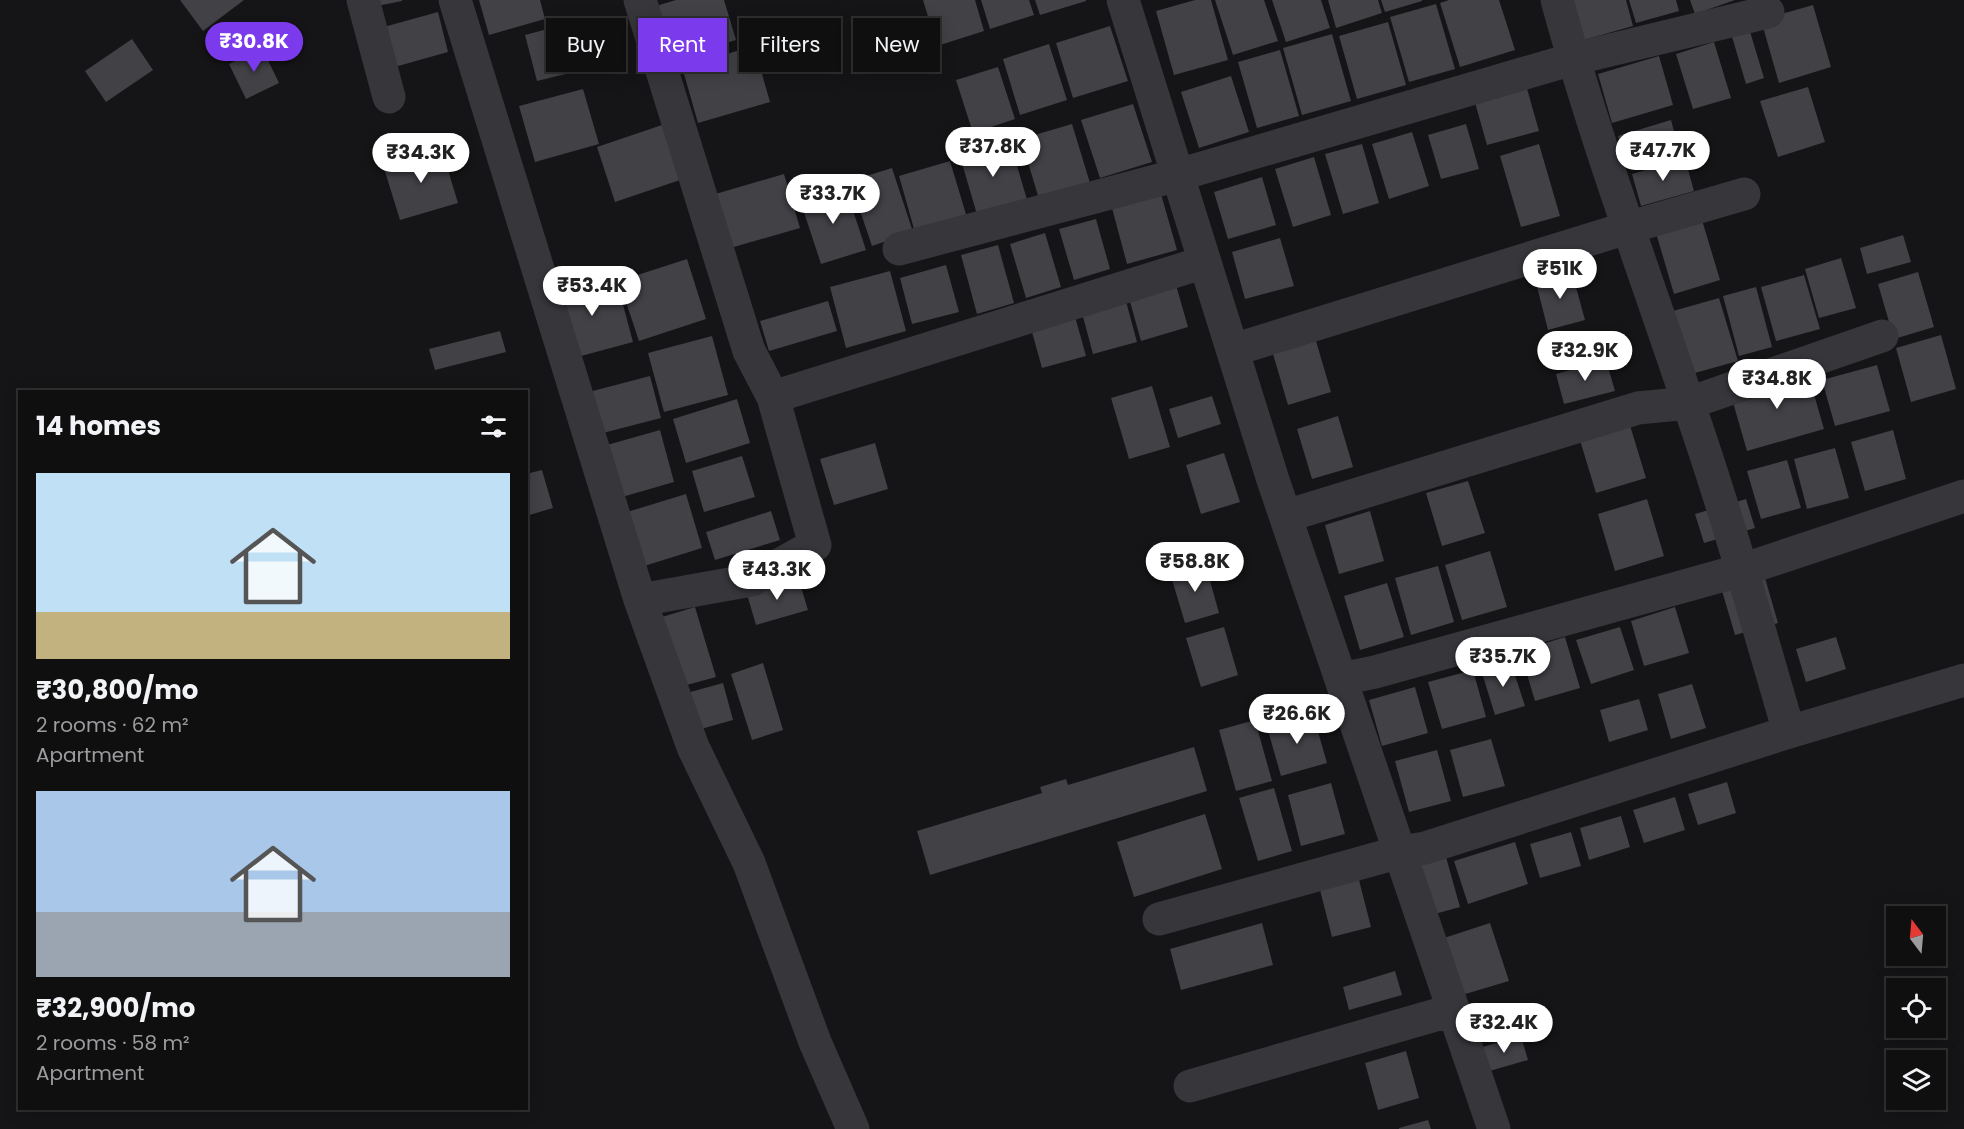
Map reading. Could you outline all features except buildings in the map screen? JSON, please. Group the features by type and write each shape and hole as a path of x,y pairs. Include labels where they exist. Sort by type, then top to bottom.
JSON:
{"street":[{"path":"363,0 389,97"},
{"path":"455,0 640,600 693,747 749,863 815,1042 853,1129"},
{"path":"640,0 749,351 773,397 815,545 752,580 640,600"},
{"path":"1124,0 1286,516 1494,1129"},
{"path":"1557,0 1573,59 1627,228 1689,403 1742,570 1789,732"},
{"path":"899,249 1178,175 1573,59 1768,12"},
{"path":"1233,350 1744,194"},
{"path":"773,397 1205,262"},
{"path":"1286,516 1638,408 1689,403 1882,336"},
{"path":"1341,679 1386,669 1742,570 1964,496"},
{"path":"1159,919 1400,852 1425,848 1789,732 1964,680"},
{"path":"1190,1086 1454,1010"}]}
